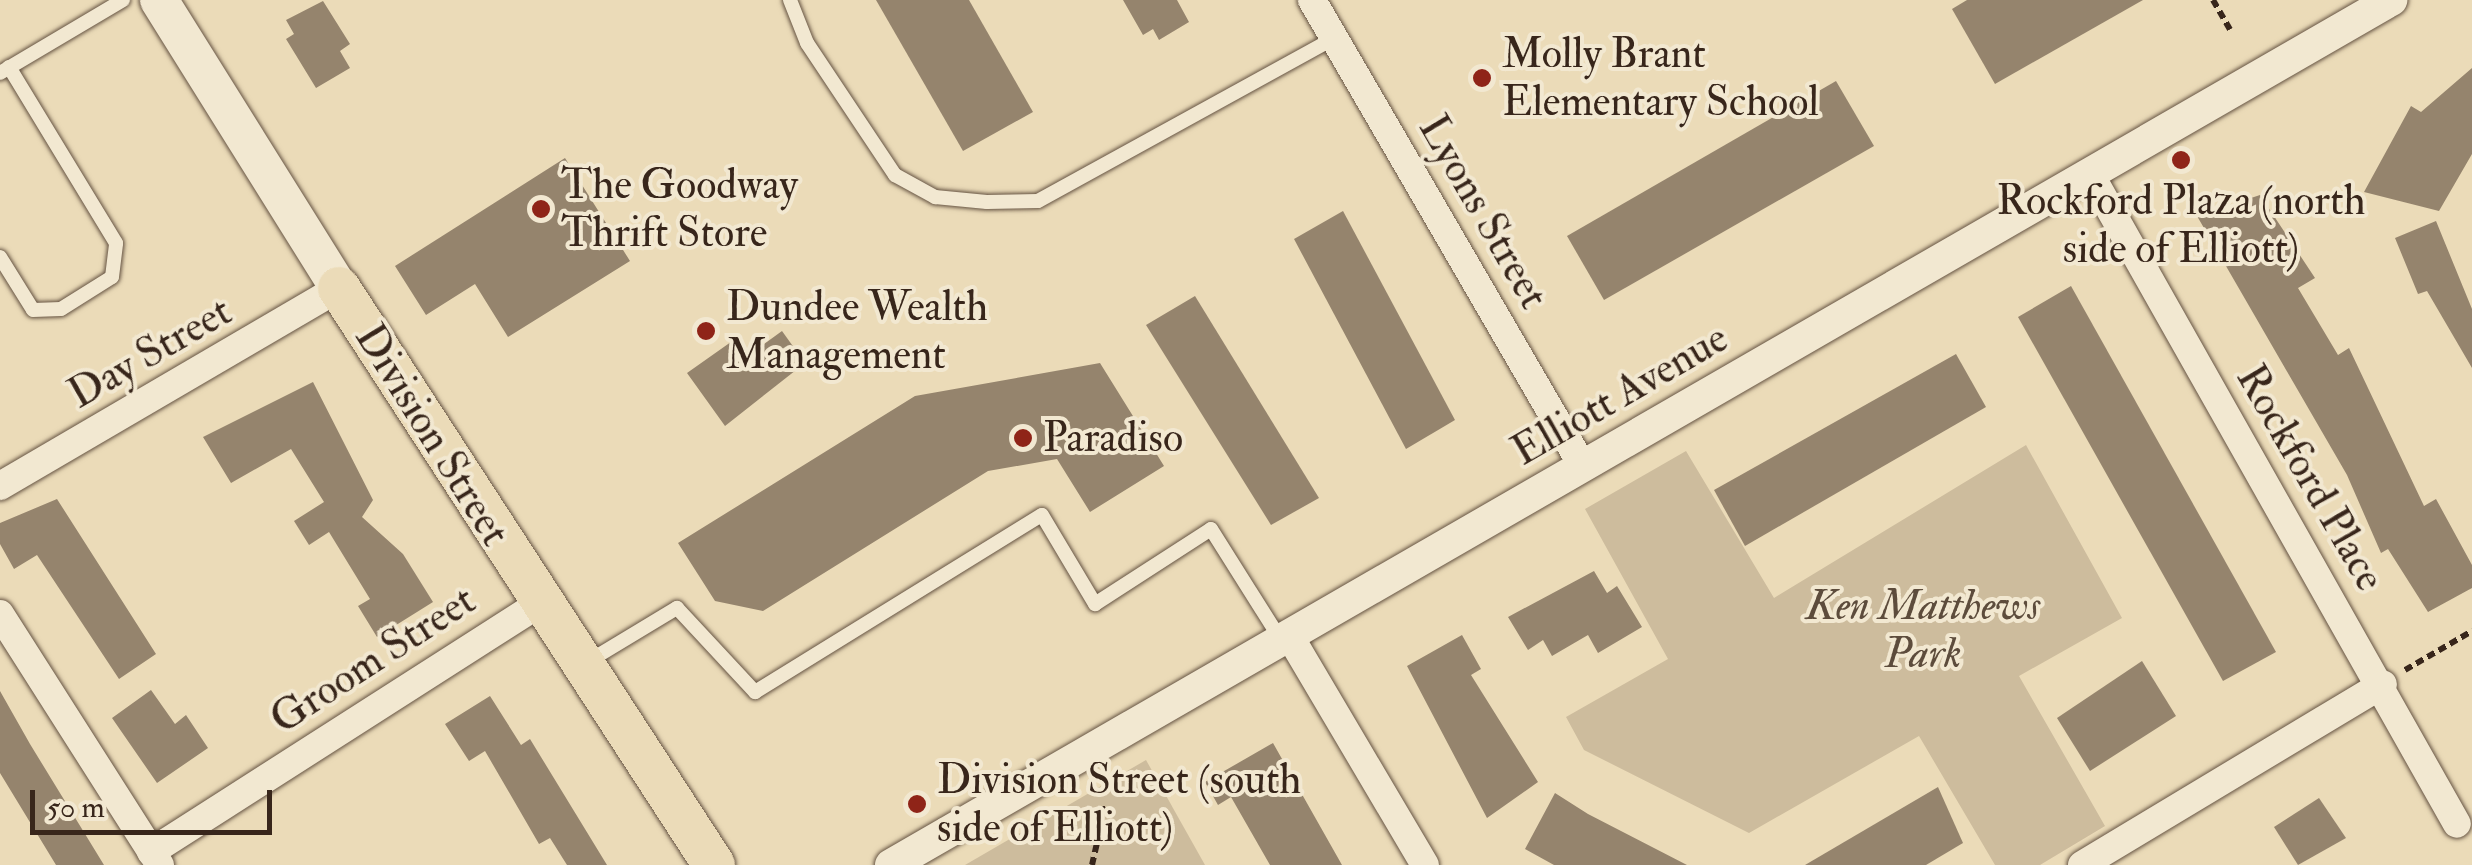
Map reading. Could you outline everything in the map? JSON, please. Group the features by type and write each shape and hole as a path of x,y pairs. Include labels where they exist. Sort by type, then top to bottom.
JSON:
{"main road":[{"name":"Division Street","path":"159,0 539,604 714,865"}],"street":[{"name":"Lyons Street","path":"1312,0 1582,465"},
{"name":"Elliott Avenue","path":"891,865 2391,0"},
{"name":"Rockford Place","path":"2090,174 2458,824"},
{"name":"Day Street","path":"0,486 340,288"},
{"name":"Groom Street","path":"155,858 539,604"},
{"path":"0,614 155,858"},
{"path":"1285,637 1425,865"},
{"path":"2082,865 2382,684"}],"lane":[{"path":"0,257 33,310 61,309 112,278 116,243 4,70 123,0"},
{"path":"790,0 807,43 895,174 935,197 987,202 1038,200 1335,38"},
{"path":"580,666 677,608 755,692 1042,515 1095,604 1210,529 1285,637"}],"path":[{"path":"2212,0 2230,30"},
{"path":"2382,684 2472,631"},
{"path":"1092,865 1106,803"}],"green space":[{"name":"Ken Matthews Park","path":"2026,445 2122,618 2019,676 2105,826 2040,865 1995,865 1919,736 1749,833 1584,750 1566,717 1668,659 1585,509 1686,451 1774,598"},
{"path":"1146,760 1205,865 965,865"}],"building":[{"path":"876,0 969,0 1033,112 963,151"},
{"path":"1123,0 1177,0 1189,22 1159,40 1153,29 1143,35"},
{"path":"1967,0 2143,0 1995,84 1952,9"},
{"path":"323,1 350,44 340,51 350,68 316,88 286,39 294,34 286,20"},
{"path":"2472,68 2472,154 2439,211 2364,192 2411,106 2421,112"},
{"path":"1836,81 1874,146 1604,300 1567,236"},
{"name":"The Goodway Thrift Store","path":"565,158 630,261 508,337 475,284 426,315 395,266"},
{"path":"2260,195 2315,278 2298,288 2338,355 2349,348 2424,506 2436,499 2472,565 2472,588 2428,612 2388,549 2381,553 2347,475 2197,216"},
{"path":"1343,211 1455,420 1406,449 1294,239"},
{"path":"2436,221 2472,309 2472,368 2427,291 2418,294 2395,238"},
{"path":"2071,286 2276,652 2223,681 2018,317"},
{"path":"1195,296 1319,498 1271,525 1146,325"},
{"path":"782,331 805,363 725,426 687,373 738,337 750,354"},
{"path":"1956,354 1986,407 1745,546 1714,490"},
{"path":"1100,363 1164,466 1090,512 1057,459 988,471 763,611 715,601 678,543 915,396"},
{"path":"313,382 373,500 362,517 403,554 433,602 377,637 358,606 370,599 329,532 309,545 294,521 324,502 291,449 231,483 203,437"},
{"path":"57,499 156,654 119,679 37,555 14,569 0,544 0,523"},
{"path":"1594,571 1607,593 1617,586 1642,627 1598,653 1588,635 1552,656 1543,640 1528,650 1508,617"},
{"path":"1462,635 1481,669 1471,675 1538,782 1487,818 1407,666"},
{"path":"2142,661 2176,716 2090,771 2057,718"},
{"path":"151,690 175,724 186,715 208,748 157,783 112,718"},
{"path":"0,691 104,865 56,865 0,773"},
{"path":"490,696 521,745 530,739 607,865 567,865 550,838 539,844 485,751 469,761 445,724"},
{"path":"1273,743 1342,865 1270,865 1231,797 1218,805 1205,782"},
{"path":"1938,787 1963,843 1926,865 1805,865"},
{"path":"1555,793 1687,865 1554,865 1525,849"},
{"path":"2319,798 2346,838 2298,865 2274,827"}],"place":[{"name":"Molly Brant Elementary School","path":"1482,78"},
{"name":"Rockford Plaza (north side of Elliott)","path":"2181,160"},
{"name":"The Goodway Thrift Store","path":"541,209"},
{"name":"Dundee Wealth Management","path":"706,331"},
{"name":"Paradiso","path":"1023,438"},
{"name":"Division Street (south side of Elliott)","path":"917,804"}]}
